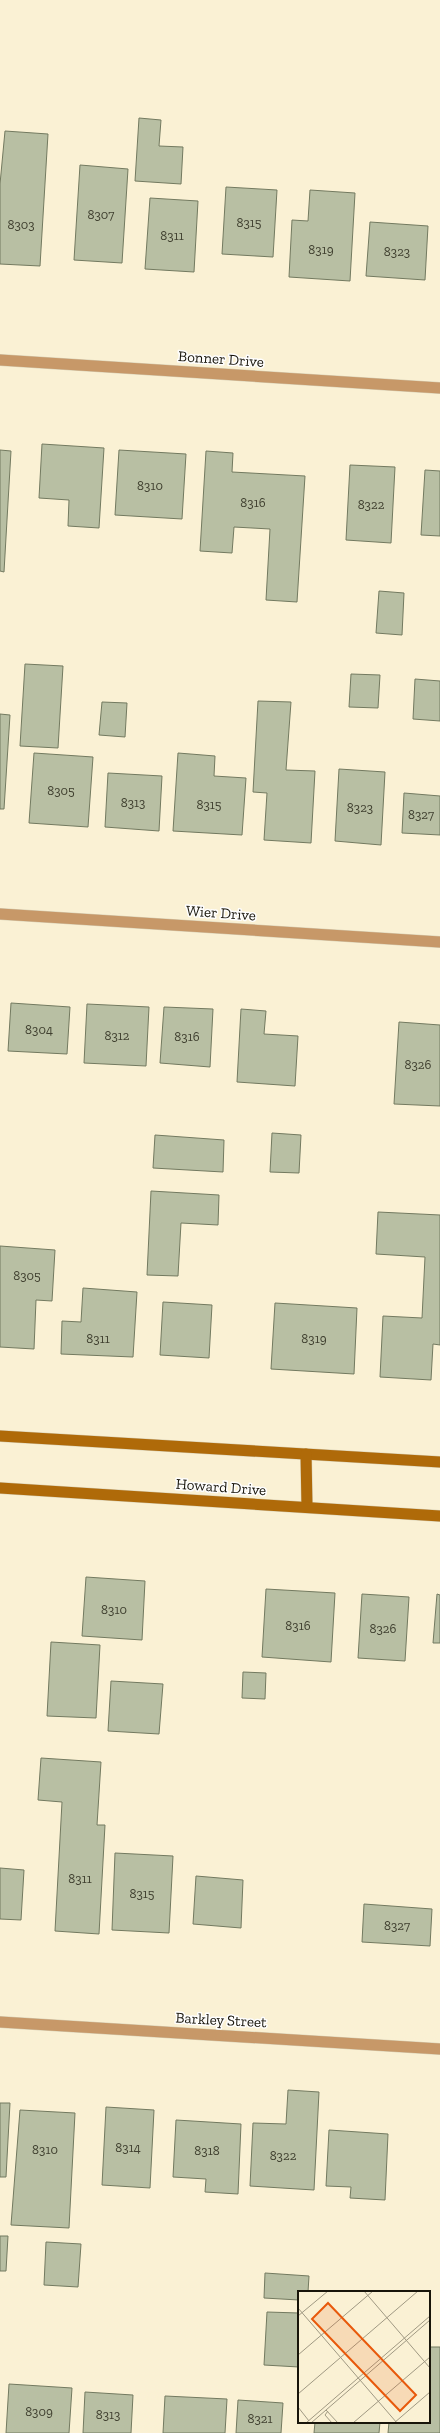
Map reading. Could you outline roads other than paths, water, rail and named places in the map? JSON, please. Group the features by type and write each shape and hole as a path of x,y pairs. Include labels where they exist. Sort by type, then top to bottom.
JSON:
{"main road":[{"path":"0,1436 440,1462"},
{"path":"306,1454 307,1507"},
{"name":"Howard Drive","path":"0,1488 440,1516"}],"street":[{"name":"Bonner Drive","path":"0,360 440,388"},
{"name":"Wier Drive","path":"0,914 440,942"},
{"name":"Barkley Street","path":"0,2022 440,2049"}]}
